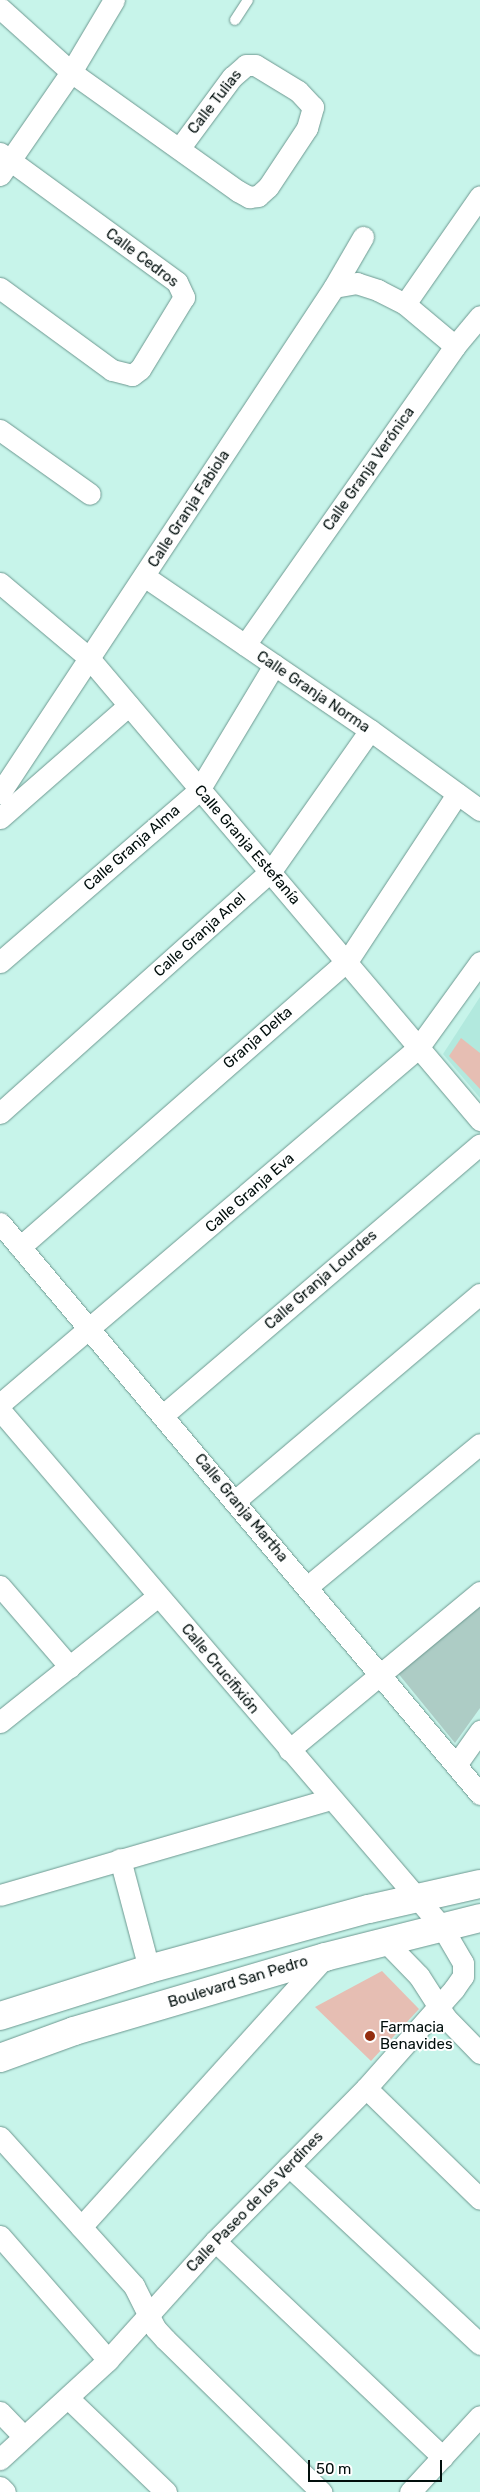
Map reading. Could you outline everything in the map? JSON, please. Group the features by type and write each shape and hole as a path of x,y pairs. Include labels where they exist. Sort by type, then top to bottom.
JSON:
{"street":[{"path":"3,163 71,72 114,0"},
{"name":"Calle Tulias","path":"0,8 71,72 179,149 238,191 249,197 258,196 268,187 307,128 313,107 298,91 255,65 246,65 232,77 179,149"},
{"name":"Calle Cedros","path":"0,288 112,370 132,375 140,369 184,297 177,282 3,163"},
{"path":"405,304 480,196"},
{"name":"Calle Granja Fabiola","path":"0,793 334,287 363,237"},
{"path":"334,287 357,283 405,304 455,346"},
{"name":"Calle Granja Verónica","path":"245,645 455,346 480,316"},
{"path":"0,430 90,494"},
{"name":"Calle Granja Norma","path":"144,576 370,730 480,810"},
{"name":"Calle Granja Estefanía","path":"0,585 88,657 199,790 348,960 418,1048 480,1120"},
{"name":"Calle Granja Alma","path":"0,962 199,790 274,665"},
{"path":"0,818 129,705"},
{"name":"Calle Granja Anel","path":"0,1113 271,871 370,730"},
{"name":"Granja Delta","path":"20,1247 348,960 457,794"},
{"name":"Calle Granja Eva","path":"0,1404 89,1331 418,1048 480,962"},
{"name":"Calle Granja Lourdes","path":"162,1416 480,1144"},
{"name":"Calle Granja Martha","path":"0,1223 89,1331 236,1500 379,1675 480,1794"},
{"path":"236,1500 480,1294"},
{"name":"Calle Crucifixión","path":"0,1410 442,1927"},
{"path":"307,1587 480,1444"},
{"path":"0,1586 70,1667"},
{"path":"289,1750 480,1592"},
{"path":"0,1722 158,1596"},
{"path":"456,1764 480,1731"},
{"path":"0,1895 330,1798"},
{"path":"120,1859 150,1969"},
{"path":"0,2016 150,1969 369,1909 480,1884"},
{"name":"Boulevard San Pedro","path":"0,2058 74,2032 325,1956 480,1918"},
{"name":"Calle Paseo de los Verdines","path":"0,2459 108,2360 148,2312 215,2241 366,2088 438,2007 463,1976 460,1952 442,1927"},
{"path":"384,1940 420,1976 438,2007 480,2053"},
{"path":"81,2227 325,1956"},
{"path":"366,2088 480,2198"},
{"path":"0,2137 134,2286 165,2339 321,2492"},
{"path":"289,2166 480,2344"},
{"path":"0,2236 108,2360"},
{"path":"215,2241 443,2457"},
{"path":"68,2398 166,2492"},
{"path":"0,2412 23,2436"},
{"path":"410,2492 480,2416"},
{"path":"0,2487 5,2492"}],"lane":[{"path":"235,20 248,0"}],"shaded area":[{"path":"480,997 480,1098 443,1054"},
{"path":"480,1604 480,1708 455,1743 397,1672"}],"building":[{"path":"461,1038 480,1053 480,1089 449,1056"},
{"name":"Farmacia Benavides","path":"382,1971 419,2009 371,2061 315,2007"}],"place":[{"name":"Farmacia Benavides","path":"370,2036"}]}
